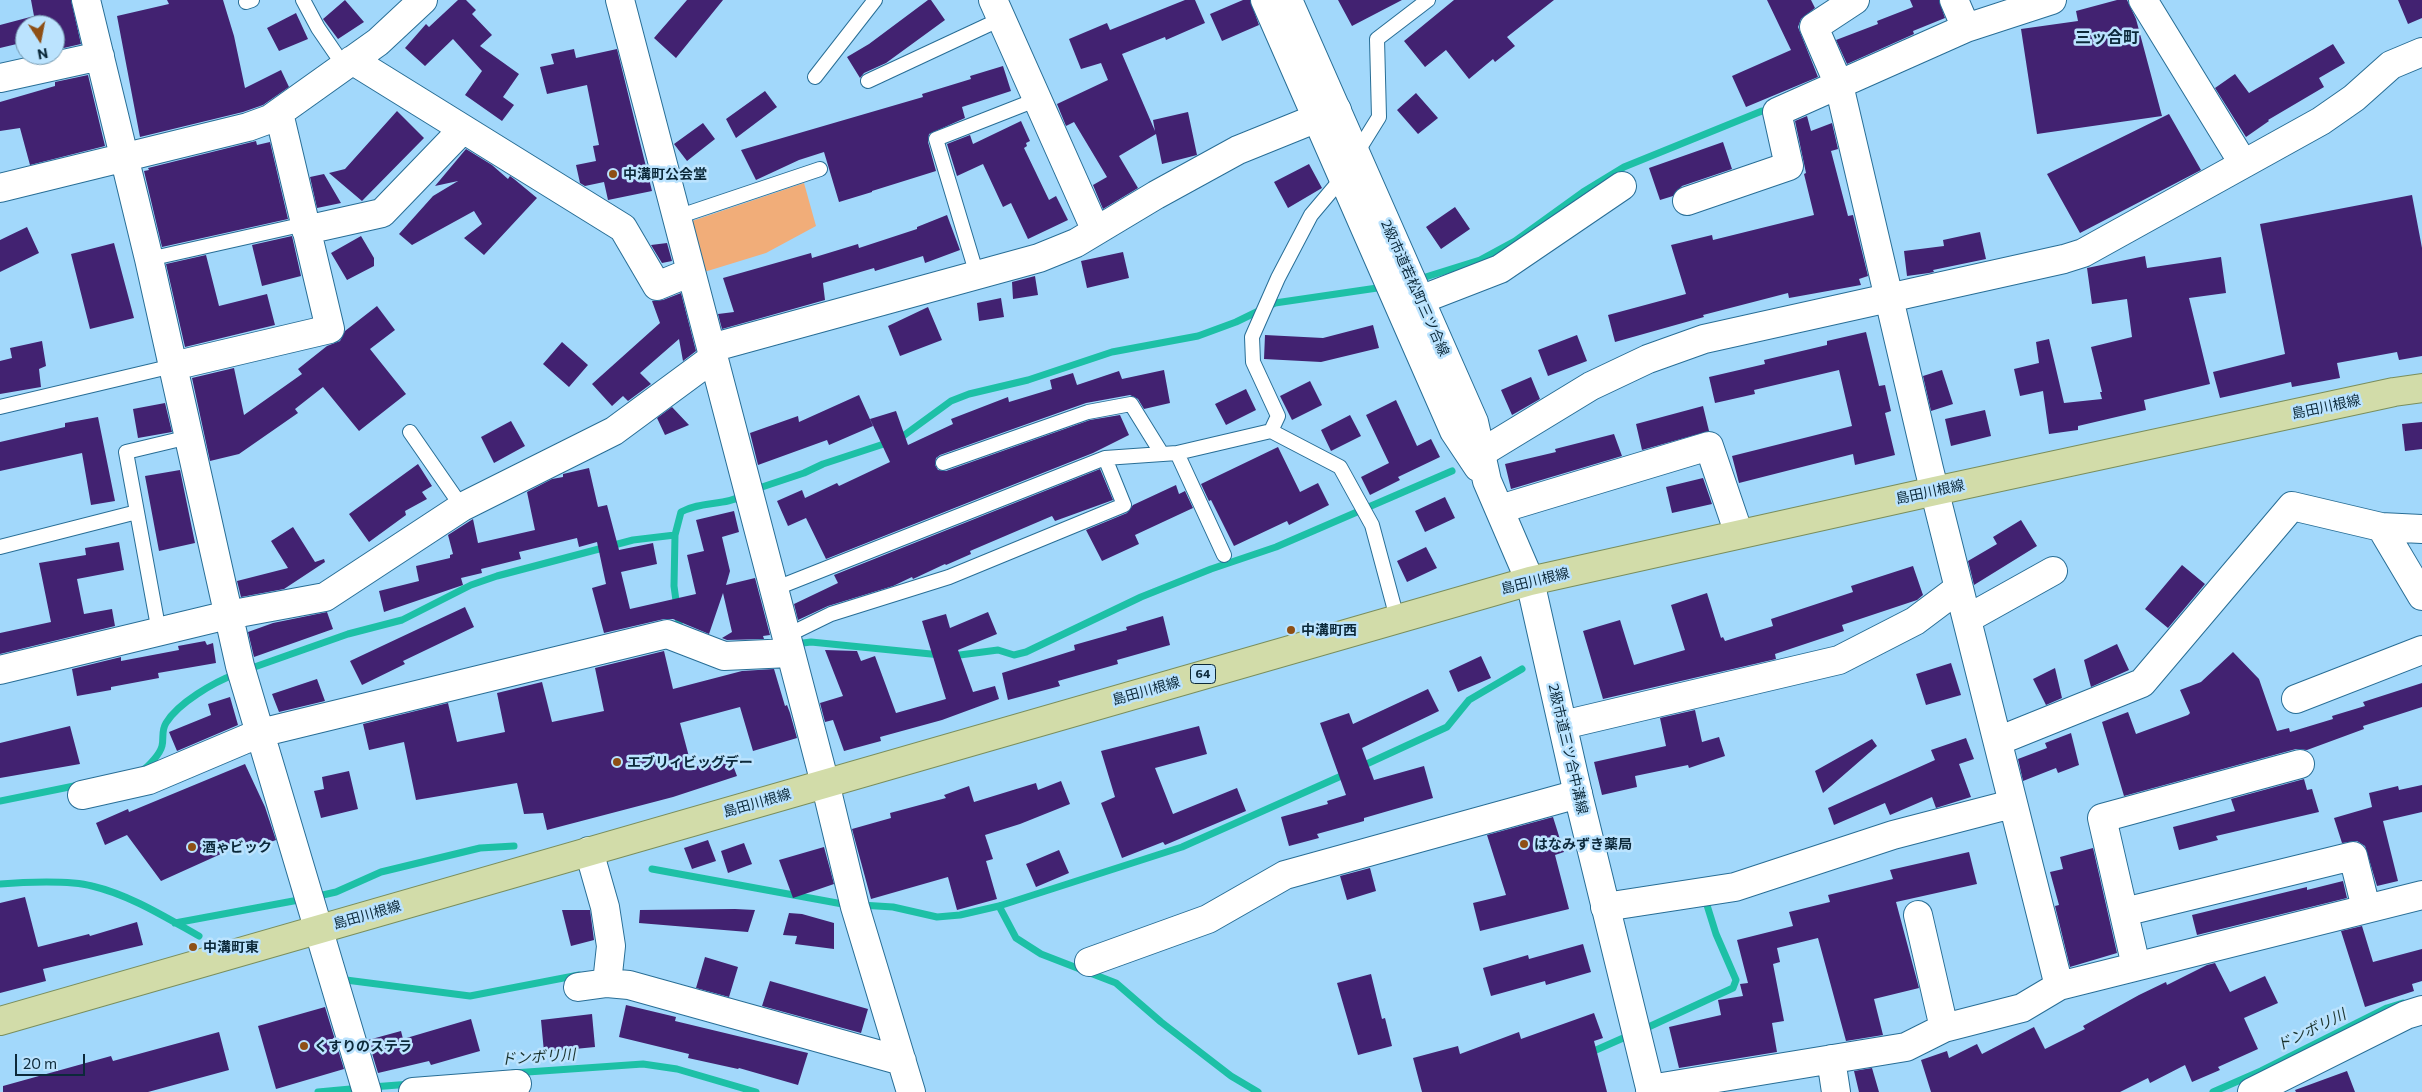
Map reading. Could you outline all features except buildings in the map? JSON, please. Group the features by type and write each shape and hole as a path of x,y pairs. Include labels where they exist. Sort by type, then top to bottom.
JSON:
{"main road":[{"name":"島田川根線","path":"0,1021 310,906 589,851 1530,581 1935,490 2384,394 2422,388"}],"street":[{"path":"86,0 149,259 228,616 310,906 367,1092"},
{"path":"0,188 248,127 279,113 378,42 423,0"},
{"path":"620,0 855,907 912,1092"},
{"path":"0,670 228,616 325,597 462,507 614,431 712,353 1039,258 1076,244 1156,194 1238,150 1327,114 1266,0"},
{"name":"2級市道若松町三ツ合線","path":"1288,0 1327,114 1349,165 1420,300 1474,422 1487,480 1530,581"},
{"path":"1855,0 1814,27 1839,85 1935,490 2059,986"},
{"path":"1954,0 1966,28"},
{"path":"1687,201 1789,166 1777,112 1966,28 2052,0"},
{"path":"2144,0 2243,163"},
{"path":"998,9 1096,231"},
{"path":"1481,453 1591,386 1648,359 1704,339 2064,259 2083,253 2321,121 2354,98 2391,65 2422,52"},
{"path":"0,78 100,56"},
{"path":"348,63 463,129 622,228 657,286 691,272"},
{"path":"173,366 330,328 279,113"},
{"path":"306,227 382,213 463,129"},
{"path":"1349,165 1454,431 1487,480"},
{"path":"1420,300 1500,269 1622,186"},
{"path":"1500,510 1710,446 1739,534"},
{"path":"1998,741 2142,683 2292,506 2381,527 2422,529"},
{"path":"2381,527 2422,596"},
{"path":"1967,619 2053,571"},
{"name":"2級市道三ツ合中溝線","path":"1530,581 1578,794 1651,1090"},
{"path":"1563,725 1839,660 1915,621 1959,588"},
{"path":"82,795 149,780 260,733 667,634 724,656 788,644"},
{"path":"2296,699 2422,650"},
{"path":"2136,966 2102,818 2300,764"},
{"path":"1089,962 1208,919 1285,875 1578,794"},
{"path":"1605,906 1735,887 1893,835 2012,804"},
{"path":"589,851 605,907 610,936 611,946 607,983"},
{"path":"2124,912 2353,856 2366,908"},
{"path":"1651,1090 1906,1047 1944,1028 2022,1008 2059,986 2366,908 2422,896"},
{"path":"1918,915 1944,1028"},
{"path":"578,987 607,983 629,985 902,1061"},
{"path":"2252,1092 2406,1015 2422,1010"},
{"path":"1831,1059 1836,1092"},
{"path":"413,1092 517,1084"}],"lane":[{"path":"303,0 318,28 348,63"},
{"path":"815,77 875,0"},
{"path":"1271,432 1278,416 1252,362 1252,337 1278,278 1311,214 1349,165 1379,117 1377,40 1428,0"},
{"path":"868,81 998,9"},
{"path":"977,275 936,139 1038,99"},
{"path":"677,217 820,169"},
{"path":"149,259 306,227"},
{"path":"0,408 173,366"},
{"path":"943,463 1088,412 1130,404 1162,454"},
{"path":"410,432 462,507"},
{"path":"774,589 1105,458 1177,453 1271,432 1340,468 1372,525 1397,618"},
{"path":"159,632 126,452 189,437"},
{"path":"1177,453 1224,555"},
{"path":"788,644 831,614 949,577 1124,505 1105,458"},
{"path":"0,546 137,512"}],"shaded area":[{"path":"804,183 816,226 766,253 701,273 689,222"}],"waterway":[{"path":"1416,280 1480,260 1515,241 1583,192 1624,167 1762,111"},
{"path":"753,490 899,439 951,401 969,394 1028,380 1112,352 1198,336 1236,322 1275,303 1384,287"},
{"path":"952,656 998,650 1014,655 1026,652 1141,597 1211,569 1276,547 1452,471"},
{"path":"246,670 348,634 402,620 471,585 497,576 633,540 675,535 681,512 697,506 729,501 744,495"},
{"path":"675,535 674,586 680,630"},
{"path":"795,644 811,642 941,655"},
{"path":"1360,767 1447,727 1469,700 1522,669"},
{"path":"143,770 154,760 161,749 164,729 172,715 197,694 217,682 236,674"},
{"path":"861,905 893,907 937,917 960,915 999,906 1182,847 1348,773"},
{"path":"0,801 79,785"},
{"path":"314,897 336,892 381,872 480,848 514,846"},
{"path":"652,869 848,905"},
{"path":"0,884 59,882 92,886 134,901 199,936"},
{"path":"175,923 304,899"},
{"path":"1642,1030 1733,988 1736,980 1716,934 1706,902"},
{"path":"999,906 1016,938 1041,954 1116,983 1161,1022 1231,1076 1258,1092"},
{"path":"346,980 470,996 579,975"},
{"name":"ドンボリ川","path":"2213,1092 2261,1071 2387,1008 2403,1003"},
{"path":"1587,1054 1630,1035"},
{"name":"ドンボリ川","path":"513,1073 643,1064 677,1069 756,1092"},
{"name":"ドンボリ川","path":"372,1087 411,1084"},
{"name":"ドンボリ川","path":"318,1092 361,1088"}],"place":[{"name":"中溝町公会堂","path":"613,174"},
{"name":"中溝町西","path":"1291,630"},
{"name":"エブリィビッグデー","path":"617,762"},
{"name":"はなみずき薬局","path":"1524,844"},
{"name":"酒ゃビック","path":"192,847"},
{"name":"中溝町東","path":"193,947"},
{"name":"くすりのステラ","path":"304,1046"}],"district":[{"name":"三ッ合町","path":"2107,38"}]}
